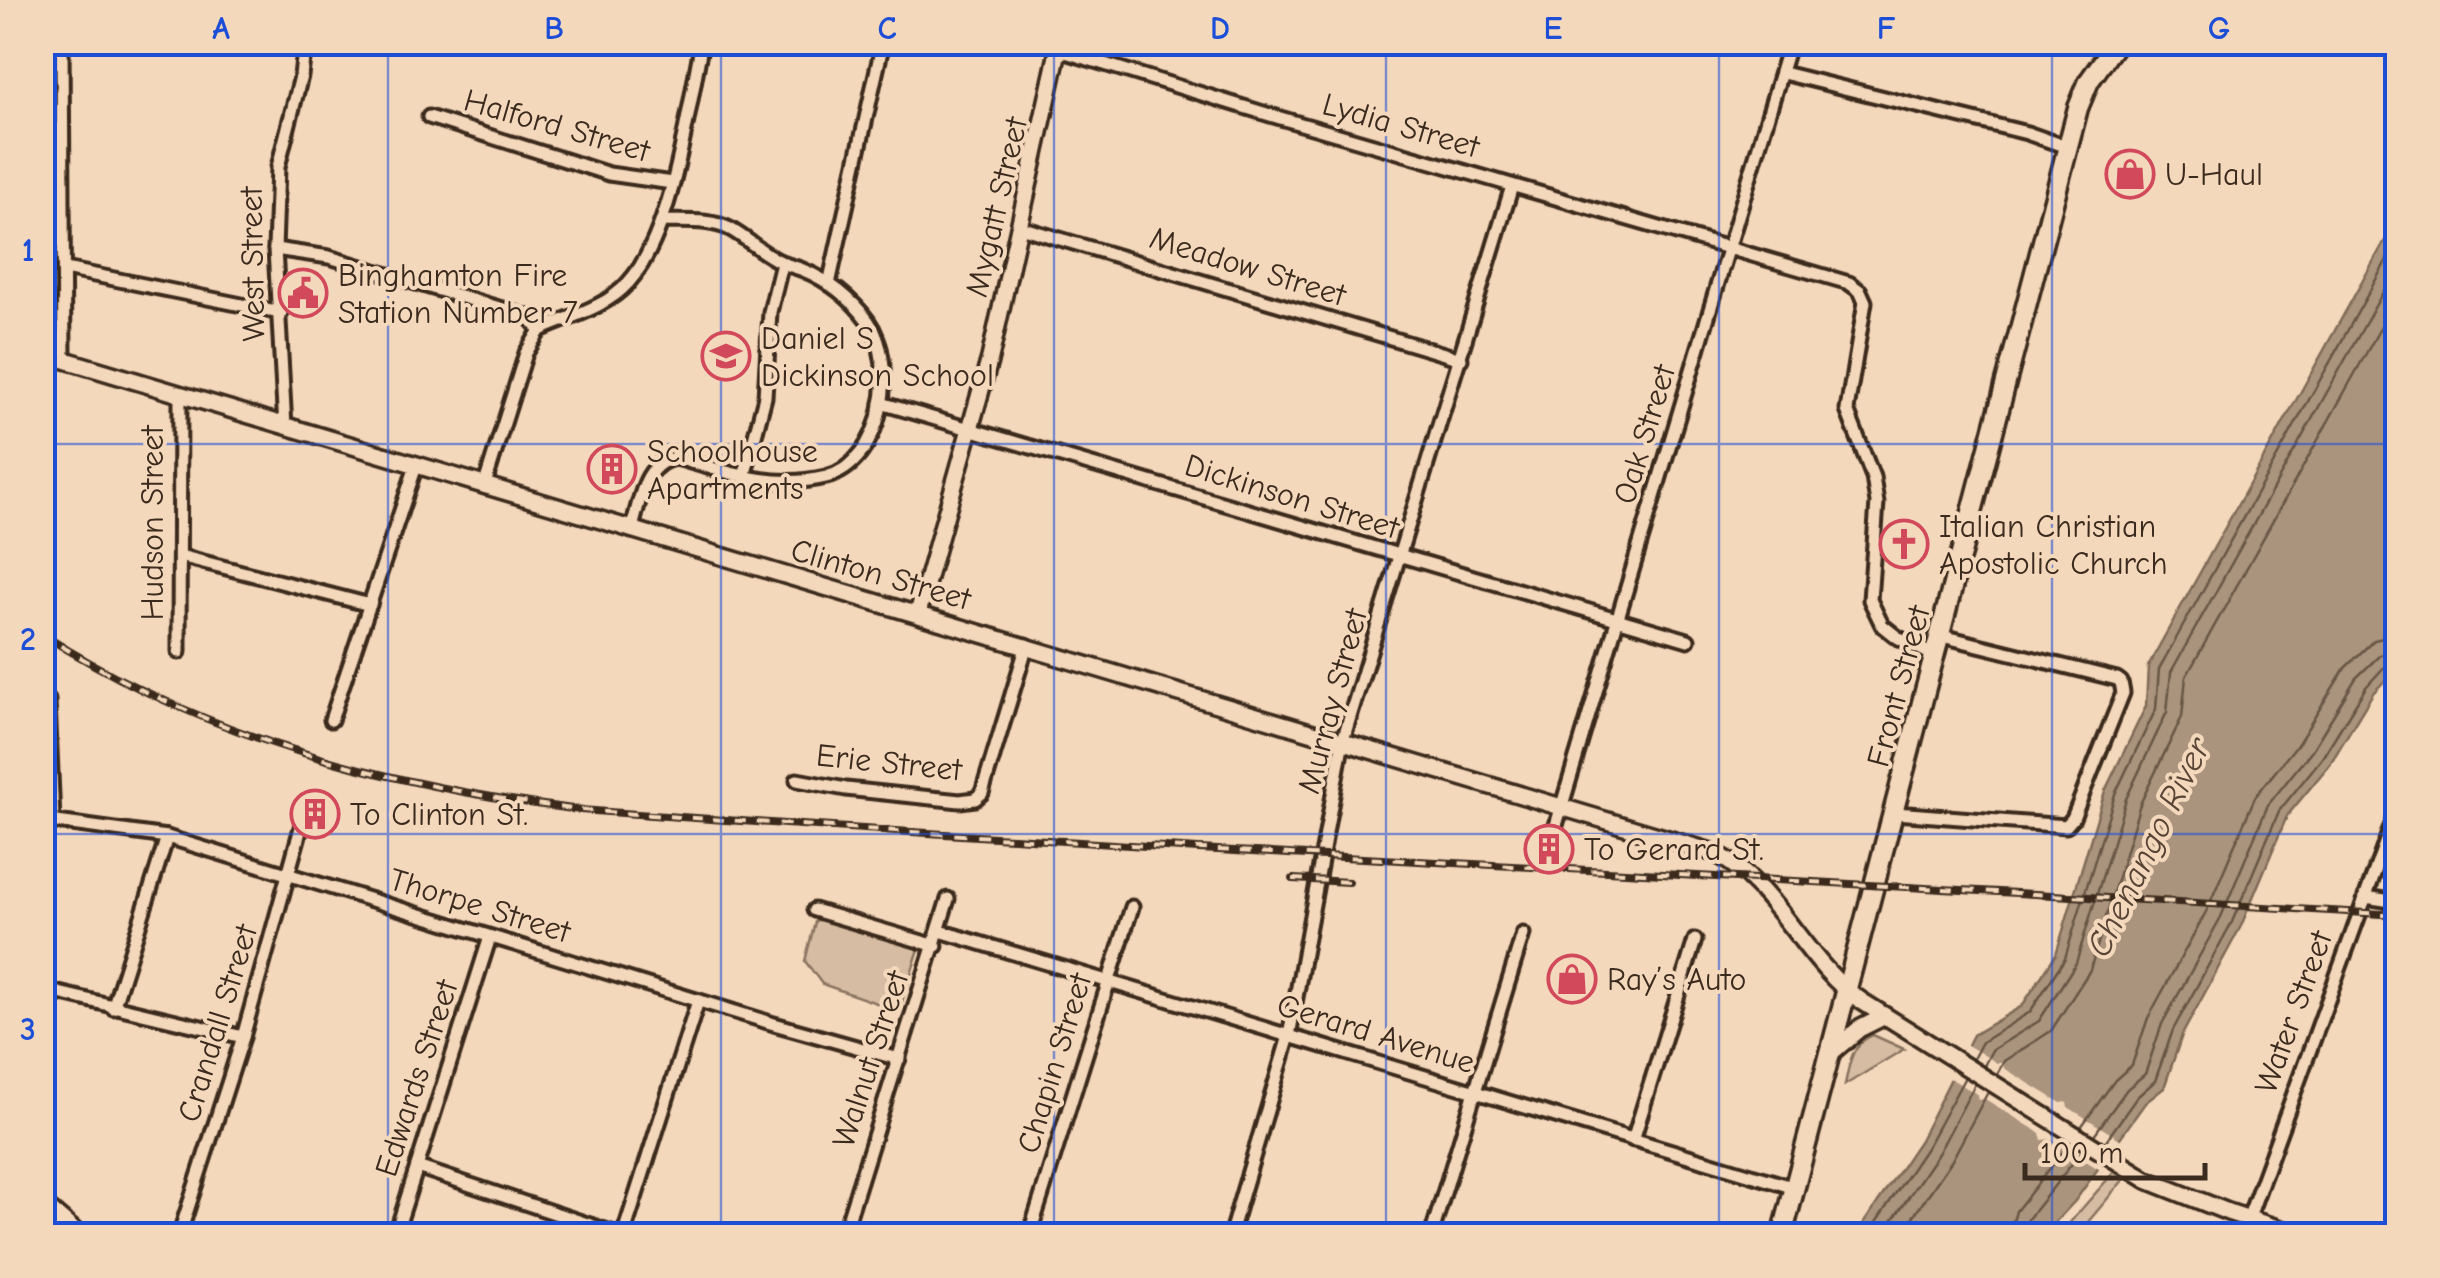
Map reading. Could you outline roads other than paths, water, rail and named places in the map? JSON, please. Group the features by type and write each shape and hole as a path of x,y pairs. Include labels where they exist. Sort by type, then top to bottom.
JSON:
{"main road":[{"name":"Front Street","path":"1782,1236 2068,147 2084,92 2115,43"},
{"path":"42,1206 78,1236"}],"street":[{"path":"62,42 64,359"},
{"name":"West Street","path":"284,427 275,248 278,167 305,42"},
{"path":"484,487 526,353 540,330 609,299 628,283 654,244 663,221 702,42"},
{"path":"829,284 883,42"},
{"name":"Oak Street","path":"1551,842 1790,42"},
{"name":"Lydia Street","path":"1060,46 1512,186 1849,284 1860,291 1865,317 1846,410 1872,476 1877,503 1870,600 1882,626 1936,656"},
{"name":"Mygatt Street","path":"918,613 971,428 1060,46"},
{"path":"1783,74 2027,133 2068,147"},
{"name":"Halford Street","path":"429,117 609,174 672,183"},
{"name":"Murray Street","path":"1230,1236 1289,1036 1344,740 1512,186"},
{"path":"631,530 649,474 665,459 677,458 744,478 795,483 829,477 860,456 881,402 883,369 877,340 869,323 829,284 782,263 729,229 699,222 663,221"},
{"name":"Meadow Street","path":"1020,227 1461,359"},
{"path":"275,248 328,257 528,317 540,330"},
{"path":"744,478 765,397 770,312 782,263"},
{"path":"65,269 280,313"},
{"name":"Clinton Street","path":"42,353 1705,849 1726,858 1746,874 1848,992 1885,1016 2160,1186 2302,1236"},
{"name":"Hudson Street","path":"180,395 180,652"},
{"name":"Dickinson Street","path":"881,402 1688,640"},
{"path":"331,720 416,466"},
{"path":"180,556 370,605"},
{"path":"1895,814 2066,826 2073,818 2122,693 2117,679 1942,636"},
{"name":"Erie Street","path":"797,780 846,789 975,800 982,793 1028,646"},
{"path":"48,700 48,821"},
{"name":"Water Street","path":"2242,1236 2398,808"},
{"name":"Thorpe Street","path":"48,821 167,837 899,1059"},
{"name":"Crandall Street","path":"180,1236 243,1037 302,824"},
{"path":"113,1008 167,837"},
{"path":"2364,897 2398,902"},
{"name":"Walnut Street","path":"844,1236 948,900"},
{"name":"Chapin Street","path":"1029,1236 1132,907"},
{"path":"814,910 936,946"},
{"name":"Gerard Avenue","path":"940,931 1795,1188"},
{"path":"1431,1236 1523,934"},
{"name":"Edwards Street","path":"395,1236 490,937"},
{"path":"1633,1140 1694,940"},
{"path":"42,989 243,1037"},
{"path":"416,1167 622,1236 698,1001"},
{"path":"1832,1053 1859,1028 1885,1016"}],"water":[{"name":"Chenango River","path":"2397,219 2397,668 2373,693 2330,764 2287,816 2241,926 2182,1035 2164,1088 2145,1103 2075,1201 2043,1235 1855,1236 1920,1140 1973,1035 2022,1006 2056,954 2105,791 2146,706 2148,666"}],"railway":[{"path":"42,634 104,671 169,702 234,730 301,752 439,787 580,810 2398,915"},
{"path":"1293,879 1349,882"}],"place":[{"name":"U-Haul","path":"2130,174"},
{"name":"Binghamton Fire Station Number 7","path":"303,293"},
{"name":"Daniel S Dickinson School","path":"726,356"},
{"name":"Schoolhouse Apartments","path":"612,469"},
{"name":"Italian Christian Apostolic Church","path":"1904,544"},
{"name":"To Clinton St.","path":"315,814"},
{"name":"To Gerard St.","path":"1549,849"},
{"name":"Ray’s Auto","path":"1572,979"}]}
